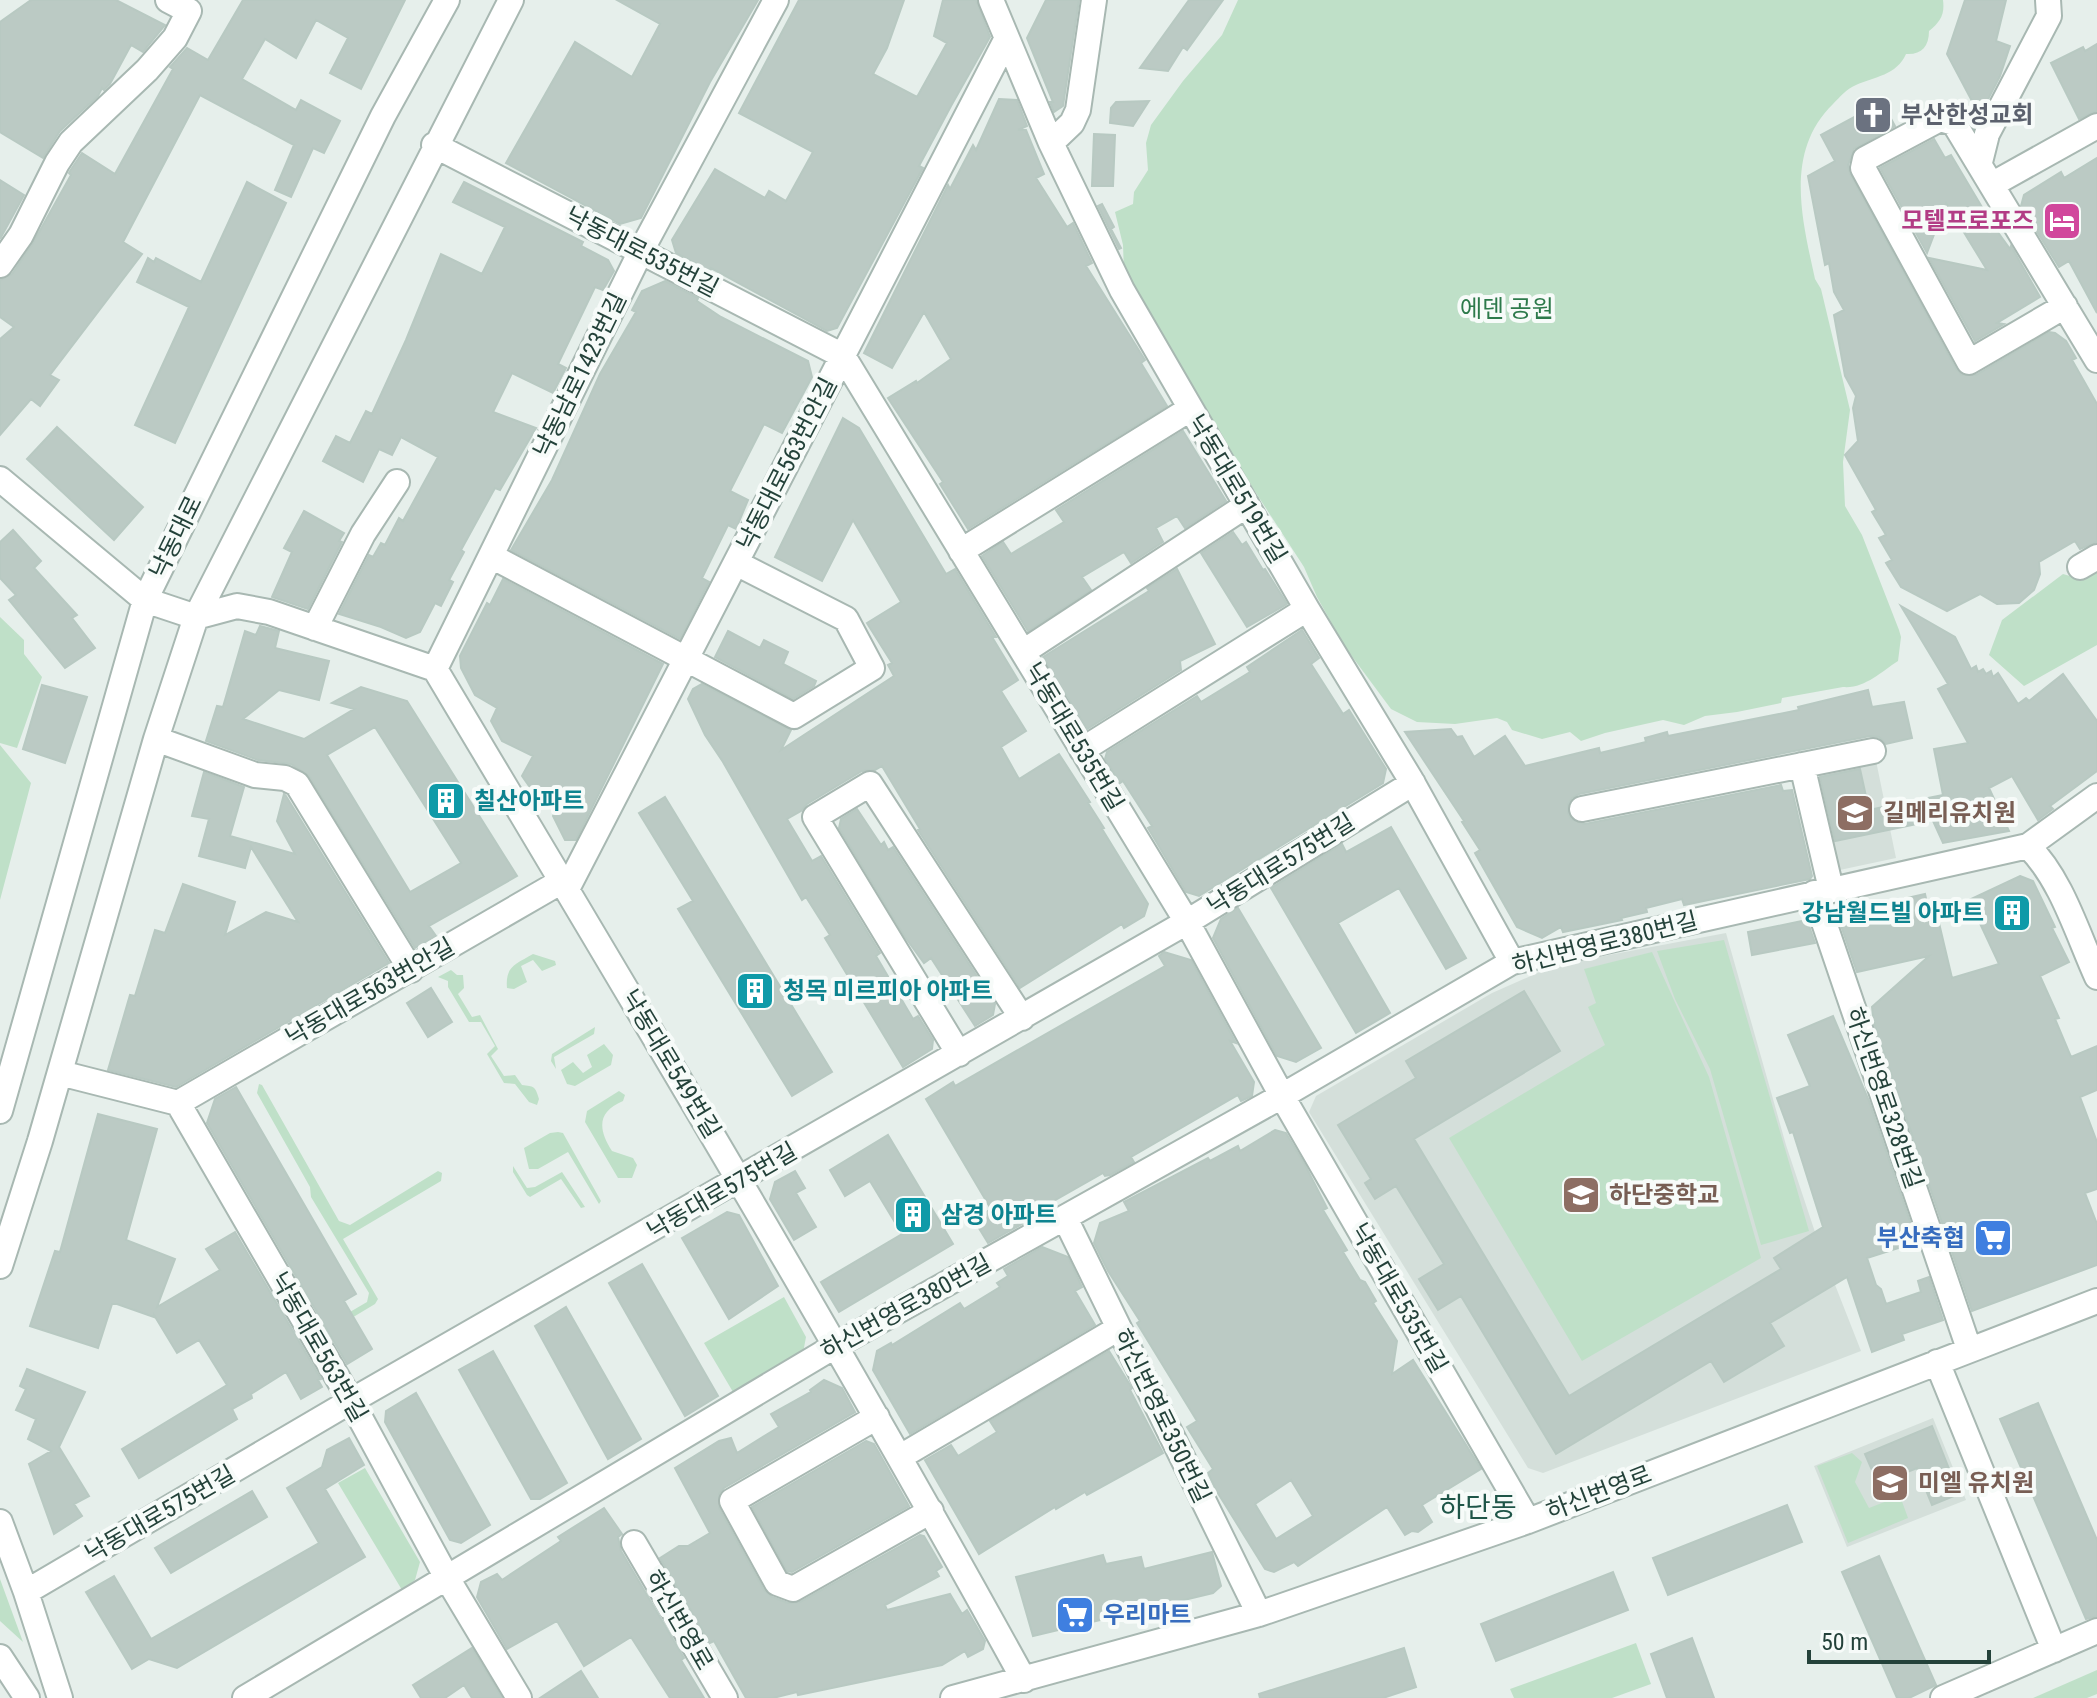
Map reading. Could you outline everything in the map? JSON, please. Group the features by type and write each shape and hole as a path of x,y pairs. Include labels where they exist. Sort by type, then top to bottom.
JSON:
{"street":[{"name":"낙동대로","path":"0,1111 145,600 383,116 447,0"},
{"path":"0,1266 60,1073 156,739 196,617 434,145 511,0"},
{"name":"낙동남로1423번길","path":"435,669 641,251 776,0"},
{"name":"낙동대로519번길","path":"991,0 1051,143 1122,290 1307,609 1413,783 1512,962"},
{"path":"1051,143 1072,123 1078,110 1094,0"},
{"path":"1980,162 1987,134 2049,16 2048,0"},
{"path":"0,265 21,235 71,142 147,70 175,38 178,6"},
{"name":"낙동대로563번안길","path":"178,1103 564,885 687,659 1007,38"},
{"path":"2065,306 1969,362 1863,168 1865,159 1940,119 1954,123 1980,162 2097,360"},
{"path":"1993,184 2097,126"},
{"name":"낙동대로535번길","path":"434,145 843,356 1187,922 1282,1096 1528,1521"},
{"path":"961,551 1190,409"},
{"path":"0,479 145,600 196,617 237,606 269,612 435,669"},
{"path":"315,628 363,534 397,482"},
{"path":"1023,652 1247,505"},
{"path":"491,556 794,716 872,668 846,619 736,563"},
{"path":"1082,750 1307,609"},
{"name":"낙동대로549번길","path":"435,669 741,1180 1024,1680"},
{"path":"156,739 255,775 285,778 297,784 411,970"},
{"path":"1582,809 1873,751"},
{"name":"하신번영로328번길","path":"1802,765 1823,891 1969,1349"},
{"name":"낙동대로575번길","path":"26,1592 351,1401 1187,922 1413,783"},
{"path":"959,1054 815,817 870,784 1022,1018"},
{"name":"하신번영로380번길","path":"245,1698 835,1346 1282,1096 1512,962 2028,846 2097,796"},
{"path":"2028,846 2053,880 2097,977"},
{"path":"60,1073 178,1103"},
{"name":"낙동대로563번길","path":"178,1103 351,1401 447,1578 519,1698"},
{"name":"하신번영로350번길","path":"1065,1218 1259,1614"},
{"name":"하신번영로","path":"956,1698 1259,1614 1528,1521 2097,1301"},
{"path":"900,1457 1119,1328"},
{"path":"1937,1362 2054,1650"},
{"path":"877,1417 732,1501 777,1583 793,1589 931,1511"},
{"path":"0,1522 60,1698"},
{"name":"하신번영로","path":"634,1543 725,1698"},
{"path":"1943,1698 2097,1631"},
{"path":"0,1657 27,1698"}],"shaded area":[{"name":"길메리유치원","path":"1875,756 1896,858 1835,871 1814,769"},
{"name":"하단중학교","path":"1726,933 1786,1145 1819,1244 1861,1351 1543,1473 1528,1468 1309,1112 1316,1096 1492,993 1542,971 1593,958"},
{"name":"미엘 유치원","path":"1933,1418 1966,1500 1847,1547 1814,1466"}],"green space":[{"name":"에덴 공원","path":"1238,0 1943,0 1941,18 1929,31 1923,49 1906,54 1897,67 1849,89 1833,104 1818,123 1802,165 1805,233 1850,410 1843,462 1845,506 1862,535 1899,630 1898,661 1872,679 1851,687 1782,698 1781,703 1705,716 1684,725 1663,720 1581,741 1570,732 1542,739 1512,730 1507,722 1497,718 1455,724 1417,722 1391,709 1345,647 1304,567 1245,476 1124,272 1123,245 1115,212 1133,204 1134,192 1148,170 1146,143 1151,125 1222,35"},
{"path":"2097,571 2097,645 2024,686 1989,655 2002,620 2063,574 2080,579"},
{"path":"0,617 24,640 24,654 42,677 17,748 0,743"},
{"path":"0,745 31,783 0,900"},
{"path":"1724,940 1809,1231 1761,1245 1710,1069 1675,999 1657,951"},
{"path":"1652,952 1709,1077 1761,1258 1582,1361 1449,1138 1605,1045 1588,1007 1596,1003 1584,969"},
{"path":"533,954 555,961 556,965 542,971 533,960 521,966 527,982 514,989 507,988 510,970"},
{"path":"451,970 463,975 464,988 458,994 472,1017 480,1015 498,1049 491,1056 504,1076 515,1075 522,1085 535,1089 539,1099 537,1105 529,1102 515,1084 504,1083 487,1054 495,1046 481,1022 469,1022 448,987 448,981 438,977"},
{"path":"595,1027 594,1034 554,1057 556,1069 551,1061 552,1054"},
{"path":"604,1044 613,1055 611,1065 575,1086 567,1084 561,1070 573,1062 583,1073 592,1067 587,1055"},
{"path":"259,1084 339,1221 350,1225 438,1171 442,1173 441,1181 343,1239 378,1299 375,1304 330,1331 325,1332 326,1326 367,1302 369,1293 311,1197 310,1187 257,1093"},
{"path":"619,1091 625,1095 623,1101 608,1110 602,1128 612,1151 633,1158 637,1165 632,1178 618,1178 585,1122 587,1111"},
{"path":"550,1133 563,1133 601,1201 599,1204 568,1152 538,1169 529,1169 524,1148"},
{"path":"513,1166 527,1188 535,1187 562,1172 585,1207 581,1208 561,1179 530,1197 513,1172"},
{"path":"784,1297 806,1337 803,1353 733,1392 704,1343"},
{"path":"1852,1453 1862,1462 1855,1482 1869,1508 1900,1496 1908,1518 1848,1543 1817,1466"},
{"path":"365,1468 420,1562 415,1580 402,1590 338,1483"},
{"path":"0,1579 23,1642 0,1621"},
{"path":"1636,1643 1651,1684 1612,1698 1514,1698 1510,1689"},
{"path":"2097,1670 2097,1694 2087,1698 2033,1698"}],"building":[{"path":"31,0 116,0 165,25 143,52 131,45 110,84 104,90 102,88 98,96 60,131 43,158 0,132 0,22"},
{"path":"243,0 405,0 361,89 330,73 348,38 316,20 296,58 265,39 242,79 296,110 301,100 340,121 324,153 313,148 291,197 275,190 294,145 200,95 123,242 142,254 50,375 59,380 40,406 31,399 0,435 0,339 14,327 0,317 0,280 12,274 33,243 82,153 115,174 173,69 170,67 187,48 208,60"},
{"path":"617,0 758,0 710,82 641,218 620,224 506,163 575,42 632,77 660,24"},
{"path":"799,0 904,0 887,48 873,74 917,97 947,43 934,36 943,0 976,0 990,37 919,166 923,168 837,328 827,331 711,268 710,271 676,253 672,240 715,169 765,198 769,191 786,201 813,152 739,113"},
{"path":"1046,0 1079,0 1063,106 1054,112 1050,102 1053,102 1027,38"},
{"path":"1189,0 1223,0 1187,50 1183,47 1168,71 1140,68"},
{"path":"1965,0 2006,0 1996,41 2010,46 2000,76 1984,107 1973,103 1947,54"},
{"path":"2097,44 2097,111 2079,119 2051,63 2083,47 2085,51"},
{"path":"999,99 1017,100 1027,126 1018,130 1026,130 1044,174 1036,178 1067,227 1073,223 1092,263 1086,266 1145,360 1141,363 1167,406 968,529 940,484 943,482 888,398 917,383 951,359 924,312 892,368 864,353 948,185 950,189 973,145 976,150"},
{"path":"1149,101 1133,126 1110,123 1111,108 1116,102"},
{"path":"1882,102 1895,126 1854,149 1848,165 1850,174 1956,369 1962,375 1976,375 2049,332 2055,333 2066,341 2076,358 2072,360 2097,404 2097,542 2080,549 2075,541 2039,562 2040,574 2034,590 2019,603 1997,604 1980,594 1947,611 1901,587 1886,563 1892,560 1879,538 1886,535 1872,512 1876,510 1845,455 1858,441 1853,408 1856,396 1845,376 1834,315 1844,310 1834,292 1829,263 1825,265 1808,176 1835,161 1821,135"},
{"path":"1094,134 1115,135 1113,186 1092,186"},
{"path":"1934,139 1945,158 1951,155 1992,224 2010,249 2011,246 2040,297 1997,323 2004,324 1975,341 1929,258 1987,270 1946,203 1927,253 1880,168"},
{"path":"2097,158 2097,313 2069,261 2059,267 2021,206 2024,195 2061,172 2064,178"},
{"path":"0,180 24,195 0,239"},
{"path":"247,182 286,203 175,443 135,425 189,307 137,282 148,258 154,262 156,258 201,282"},
{"path":"464,182 583,242 581,246 608,260 614,271 603,290 595,287 558,364 566,368 553,393 512,373 493,412 536,428 500,490 495,488 461,550 464,552 449,580 453,582 441,606 435,603 420,632 406,638 339,614 369,555 373,557 381,543 385,545 399,518 403,521 438,457 401,437 392,455 379,449 363,482 323,461 336,436 350,443 366,411 372,414 441,254 482,274 505,227 453,202"},
{"path":"1102,204 1114,227 1111,229 1119,249 1098,206"},
{"path":"665,281 698,298 697,301 721,317 808,361 812,377 782,433 764,424 730,491 748,500 736,529 728,525 702,578 709,582 680,639 511,550 552,480 600,374 636,312 632,310 642,291"},
{"path":"843,418 859,428 946,574 955,569 1018,680 1001,691 1026,731 1001,747 1019,779 1059,754 1148,904 1144,916 1124,928 1122,924 1020,988 918,830 882,766 862,771 807,804 787,819 812,861 821,856 880,953 876,956 913,1019 918,1016 933,1040 932,1049 903,1067 825,938 830,935 806,897 802,900 705,735 688,699 693,689 702,684 791,730 781,750 894,676 888,665 892,663 867,623 901,602 853,520 822,581 775,557"},
{"path":"57,427 143,507 114,540 27,459"},
{"path":"1183,431 1226,501 1185,528 1177,516 1156,528 1163,542 1131,563 1124,552 1082,577 1091,590 1028,631 982,556 1003,542 1011,554 1064,522 1056,510"},
{"path":"304,511 344,533 308,609 272,597 292,552 284,548"},
{"path":"13,530 41,561 34,568 77,615 72,618 95,648 65,668 9,600 16,595 0,578 0,542"},
{"path":"1233,532 1242,545 1246,542 1287,604 1247,627 1201,553"},
{"path":"1177,569 1215,644 1180,661 1181,670 1087,729 1043,657 1149,591 1147,588"},
{"path":"503,579 663,664 576,840 565,840 553,816 559,802 529,786 522,776 533,756 502,741 491,721 497,708 475,695 461,668 460,656"},
{"path":"1901,606 1955,637 1971,669 1976,666 1978,672 1983,669 1986,674 1991,671 1993,677 1998,673 2018,704 2026,698 2029,701 2063,674 2097,721 2097,771 2050,806 2053,809 2038,820 2012,776 1989,788 2009,831 1943,843 1923,799 1943,795 1934,749 1968,743 1938,689 1948,684"},
{"path":"260,626 279,631 275,648 329,661 319,700 279,690 243,719 304,739 354,709 332,703 361,687 407,701 517,876 429,926 436,936 415,948 309,776 291,764 258,760 206,741 217,706 223,707 245,631 256,635","holes":["375,727 461,863 410,892 327,755"]},
{"path":"1302,630 1319,658 1311,664 1343,714 1349,710 1386,769 1383,783 1199,896 1186,892 1148,828 1152,826 1105,759 1107,752 1197,696 1201,702 1250,672 1247,667"},
{"path":"728,631 760,648 764,640 788,652 783,664 816,681 814,686 793,699 715,657"},
{"path":"42,685 87,697 65,763 23,749"},
{"path":"1868,690 1872,707 1904,702 1912,738 1886,744 1879,737 1870,736 1579,794 1568,805 1571,819 1585,824 1781,785 1783,791 1792,790 1812,876 1810,879 1684,905 1682,899 1646,908 1647,912 1622,920 1563,932 1561,927 1542,938 1517,927 1475,853 1480,850 1464,821 1405,732 1451,729 1457,737 1462,736 1474,757 1505,736 1525,766 1599,748 1600,753 1646,742 1645,738 1667,732 1668,736 1799,710 1798,707"},
{"path":"1860,769 1869,810 1912,801 1917,824 1835,841 1820,777"},
{"path":"204,772 244,787 230,836 295,854 277,821 284,794 286,796 389,963 176,1087 108,1070 130,995 135,996 155,930 165,933 183,884 235,902 225,935 266,912 298,922 251,847 245,868 199,856 209,819 192,816"},
{"name":"청목 미르피아 아파트","path":"665,797 832,1072 792,1096 678,909 693,901 639,813"},
{"path":"857,809 881,845 884,842 888,850 893,847 995,1004 993,1015 975,1026 931,958 924,963 905,937 839,828 841,819"},
{"path":"1391,827 1466,958 1446,969 1399,888 1338,923 1390,1013 1356,1033 1271,888 1342,844 1346,852"},
{"path":"2020,876 2033,881 2069,962 2040,976 2059,1018 2055,1019 2071,1057 2097,1046 2097,1090 2080,1097 2097,1142 2097,1189 2085,1193 2097,1224 2097,1265 1972,1311 1874,1023 1872,1007 1929,956 1857,972 1837,914 1925,894 1932,925 1939,923 1952,978 1999,964 1969,900"},
{"path":"1238,908 1321,1048 1296,1062 1277,1056 1213,938 1221,919"},
{"path":"1807,920 1815,943 1752,955 1748,932"},
{"path":"1164,952 1191,960 1236,1043 1230,1041 1254,1082 1252,1096 1241,1101 1238,1095 1131,1157 1134,1162 1110,1175 1103,1173 1052,1202 1054,1206 988,1243 974,1220 991,1209 926,1099 953,1082 955,1086 1165,966 1159,956"},
{"path":"431,988 452,1022 428,1037 407,1003"},
{"path":"1524,991 1560,1051 1414,1139 1569,1396 1781,1269 1774,1258 1823,1227 1793,1132 1790,1133 1777,1098 1810,1086 1788,1035 1833,1016 1869,1101 1917,1242 1867,1258 1876,1285 1881,1289 1886,1304 1921,1292 1918,1281 1929,1277 1943,1320 1902,1334 1904,1340 1872,1352 1847,1277 1770,1323 1784,1346 1724,1382 1711,1361 1556,1454 1461,1296 1438,1310 1419,1279 1444,1264 1396,1186 1375,1199 1365,1183 1371,1179 1338,1125 1416,1078 1406,1061"},
{"path":"236,1087 356,1294 344,1301 372,1349 347,1364 207,1123 215,1099"},
{"path":"98,1114 157,1129 126,1240 175,1259 157,1307 220,1270 206,1249 235,1232 321,1379 318,1380 322,1387 301,1399 286,1372 232,1409 237,1419 139,1478 122,1449 227,1385 199,1340 177,1353 154,1315 112,1304 98,1348 30,1326 55,1251 60,1252"},
{"path":"1275,1130 1286,1133 1327,1208 1323,1210 1347,1250 1343,1252 1360,1280 1365,1282 1376,1301 1373,1303 1397,1341 1392,1374 1413,1360 1481,1469 1422,1505 1432,1522 1418,1532 1405,1535 1387,1507 1298,1566 1294,1562 1274,1572 1265,1569 1216,1490 1208,1473 1213,1469 1187,1427 1197,1421 1137,1323 1140,1321 1094,1243 1100,1223 1129,1211 1124,1202 1208,1158 1210,1161 1238,1146 1240,1151","holes":["1291,1480 1313,1516 1276,1539 1255,1504"]},
{"name":"삼경 아파트","path":"888,1135 953,1244 839,1312 821,1282 902,1234 870,1181 845,1196 830,1170"},
{"path":"795,1171 805,1188 796,1193 816,1227 794,1240 770,1199 775,1182"},
{"path":"727,1212 739,1215 778,1286 729,1319 682,1238"},
{"path":"1042,1247 1068,1257 1082,1287 1075,1291 1095,1325 910,1434 873,1370 877,1351 960,1303 964,1309 1000,1287 997,1283 1008,1276 1004,1269"},
{"path":"642,1264 718,1396 685,1416 609,1283"},
{"path":"566,1307 641,1439 608,1459 535,1326"},
{"path":"493,1351 567,1483 540,1499 531,1499 459,1370"},
{"path":"1109,1351 1132,1388 1130,1390 1163,1453 1087,1495 1085,1492 1055,1507 979,1554 925,1460 951,1445 958,1456 997,1432 990,1421"},
{"path":"27,1369 85,1392 59,1447 89,1496 74,1504 82,1516 54,1534 29,1464 51,1451 28,1439 36,1419 16,1410 26,1389 20,1386"},
{"path":"824,1380 842,1388 855,1412 724,1488 719,1494 719,1508 764,1590 788,1603 800,1602 920,1535 924,1536 942,1567 936,1571 939,1576 885,1605 887,1610 950,1594 962,1614 967,1610 985,1641 983,1649 968,1657 965,1651 942,1665 798,1695 797,1692 773,1698 746,1698 714,1641 710,1643 660,1558 710,1533 675,1468 719,1441 731,1438 737,1453 779,1427 771,1414 811,1392"},
{"path":"416,1393 490,1525 461,1543 450,1540 385,1422 386,1411"},
{"path":"2038,1403 2097,1540 2097,1616 2086,1619 2000,1419"},
{"path":"1932,1426 1959,1494 1932,1505 1917,1468 1878,1484 1865,1454"},
{"path":"349,1438 364,1465 325,1489 365,1557 177,1668 149,1659 132,1669 86,1592 114,1576 151,1639 319,1543 287,1488 322,1467 327,1450"},
{"path":"866,1441 874,1444 909,1506 792,1572 787,1571 752,1507"},
{"path":"252,1491 267,1517 171,1573 155,1548"},
{"path":"1787,1505 1802,1542 1668,1595 1653,1558"},
{"path":"604,1508 622,1534 618,1537 621,1551 704,1698 670,1698 631,1637 584,1666 557,1621 507,1649 477,1597 481,1582 497,1574 502,1580 561,1541 558,1537"},
{"name":"우리마트","path":"1212,1552 1221,1586 1213,1593 1033,1636 1016,1577 1103,1555 1106,1564 1141,1557 1144,1569"},
{"path":"1879,1556 1936,1685 1909,1698 1897,1698 1842,1572"},
{"path":"1613,1572 1628,1610 1496,1661 1481,1624"},
{"path":"1692,1638 1714,1698 1667,1698 1651,1654"},
{"path":"472,1648 502,1698 472,1698 464,1685 445,1698 421,1698 413,1685"},
{"path":"1404,1648 1416,1687 1383,1698 1260,1698 1259,1694"},
{"path":"581,1671 598,1698 540,1698"}],"place":[{"name":"부산한성교회","path":"1873,115"},
{"name":"모텔프로포즈","path":"2062,221"},
{"name":"칠산아파트","path":"446,801"},
{"name":"길메리유치원","path":"1855,813"},
{"name":"강남월드빌 아파트","path":"2012,913"},
{"name":"청목 미르피아 아파트","path":"755,991"},
{"name":"하단중학교","path":"1581,1195"},
{"name":"삼경 아파트","path":"913,1215"},
{"name":"부산축협","path":"1993,1238"},
{"name":"미엘 유치원","path":"1890,1483"},
{"name":"우리마트","path":"1075,1615"}],"district":[{"name":"하단동","path":"1478,1507"}]}
